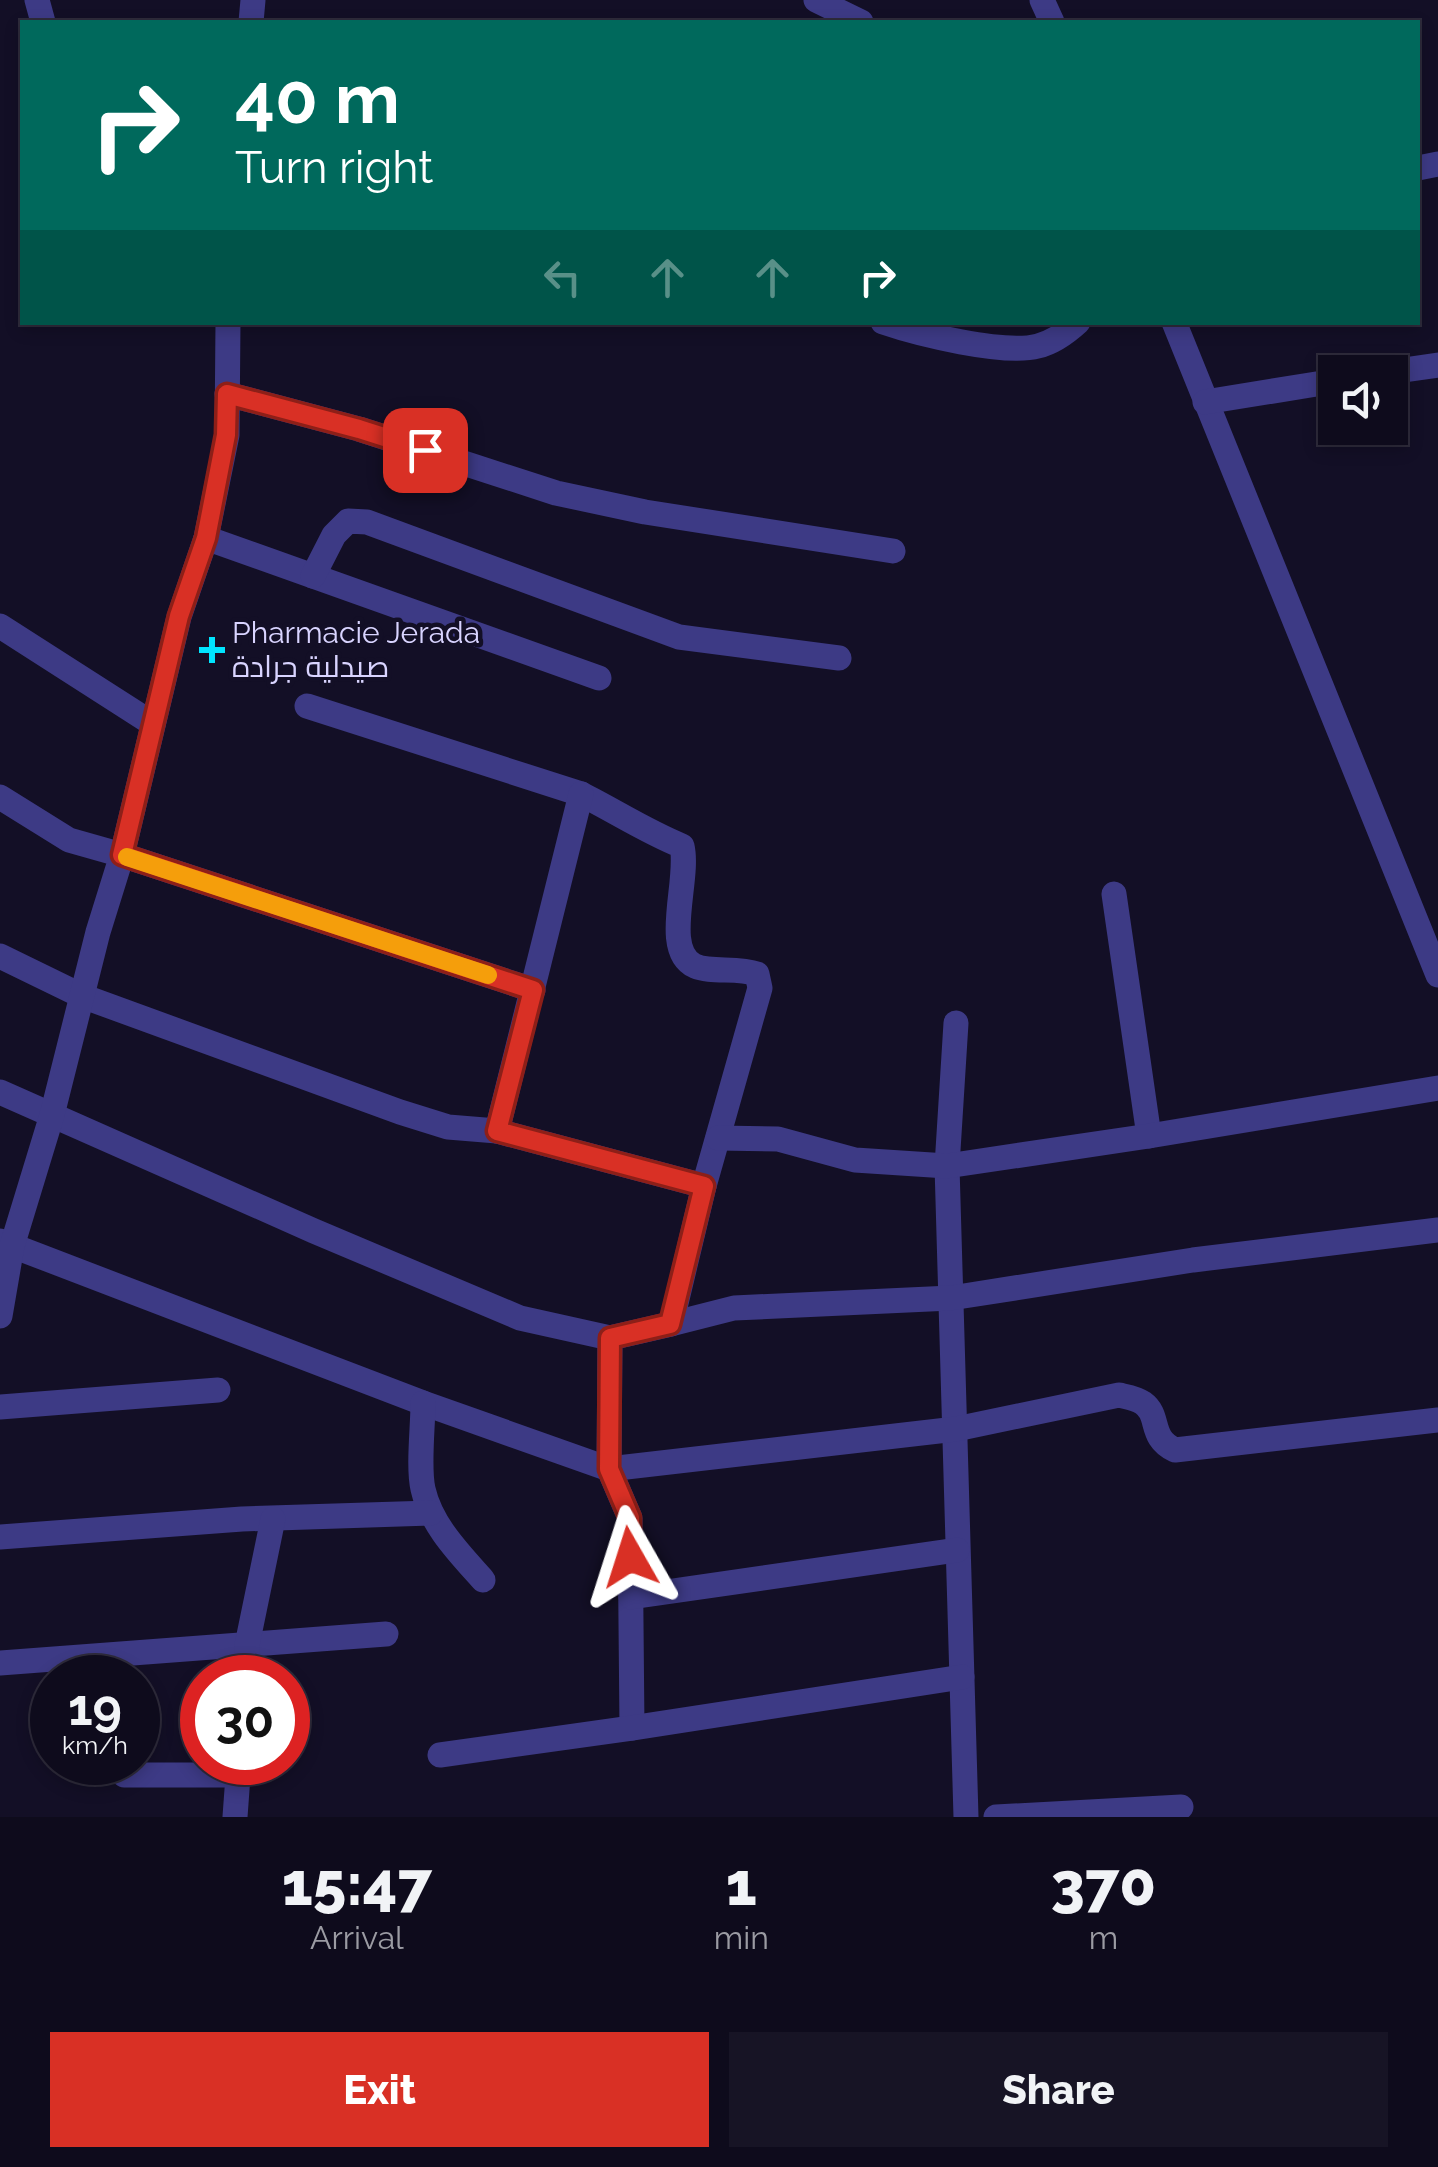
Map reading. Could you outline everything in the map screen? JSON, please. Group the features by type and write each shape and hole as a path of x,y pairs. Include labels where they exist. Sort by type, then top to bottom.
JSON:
{"street":[{"path":"816,0 857,20"},
{"path":"0,1316 6,1243 52,1115 122,855 179,616 206,538 226,435 228,325"},
{"path":"892,325 1016,350 1040,346 1075,325"},
{"path":"1175,325 1438,975"},
{"path":"1408,369 1438,365"},
{"path":"1205,402 1318,384"},
{"path":"227,394 359,429 556,492 645,512 893,551"},
{"path":"313,576 334,535 348,520 367,522 680,636 839,658"},
{"path":"206,538 599,678"},
{"path":"0,626 153,724"},
{"path":"308,706 581,794 682,846 685,860 676,940 681,956 696,967 757,974 760,988 670,1324"},
{"path":"497,1131 581,794"},
{"path":"0,797 69,840 533,990"},
{"path":"1114,894 1148,1136"},
{"path":"0,956 82,996 416,1117 448,1127 497,1131 704,1186"},
{"path":"956,1024 947,1166 966,1817"},
{"path":"718,1138 778,1139 855,1160 947,1166 1438,1088"},
{"path":"0,1092 520,1318 610,1338 734,1308 951,1298 1192,1260 1438,1230"},
{"path":"6,1243 423,1404 609,1469 956,1429 1119,1395 1148,1406 1159,1438 1175,1450 1438,1420"},
{"path":"610,1338 609,1469 630,1518 632,1728"},
{"path":"0,1407 218,1390"},
{"path":"423,1404 422,1487 432,1514 483,1580"},
{"path":"0,1537 273,1518 432,1514"},
{"path":"246,1655 273,1518"},
{"path":"631,1597 957,1550"},
{"path":"0,1663 386,1634"},
{"path":"440,1755 962,1677"},
{"path":"235,1817 237,1785"},
{"path":"996,1817 1181,1807"}],"slow traffic":[{"path":"127,857 488,975"}],"place":[{"name":"Pharmacie Jerada صيدلية جرادة","path":"212,650"}],"route":[{"path":"425,450 227,394 226,435 206,538 179,616 122,855 533,990 497,1131 704,1186 670,1324 610,1338 609,1469 630,1518 630,1557"}]}
